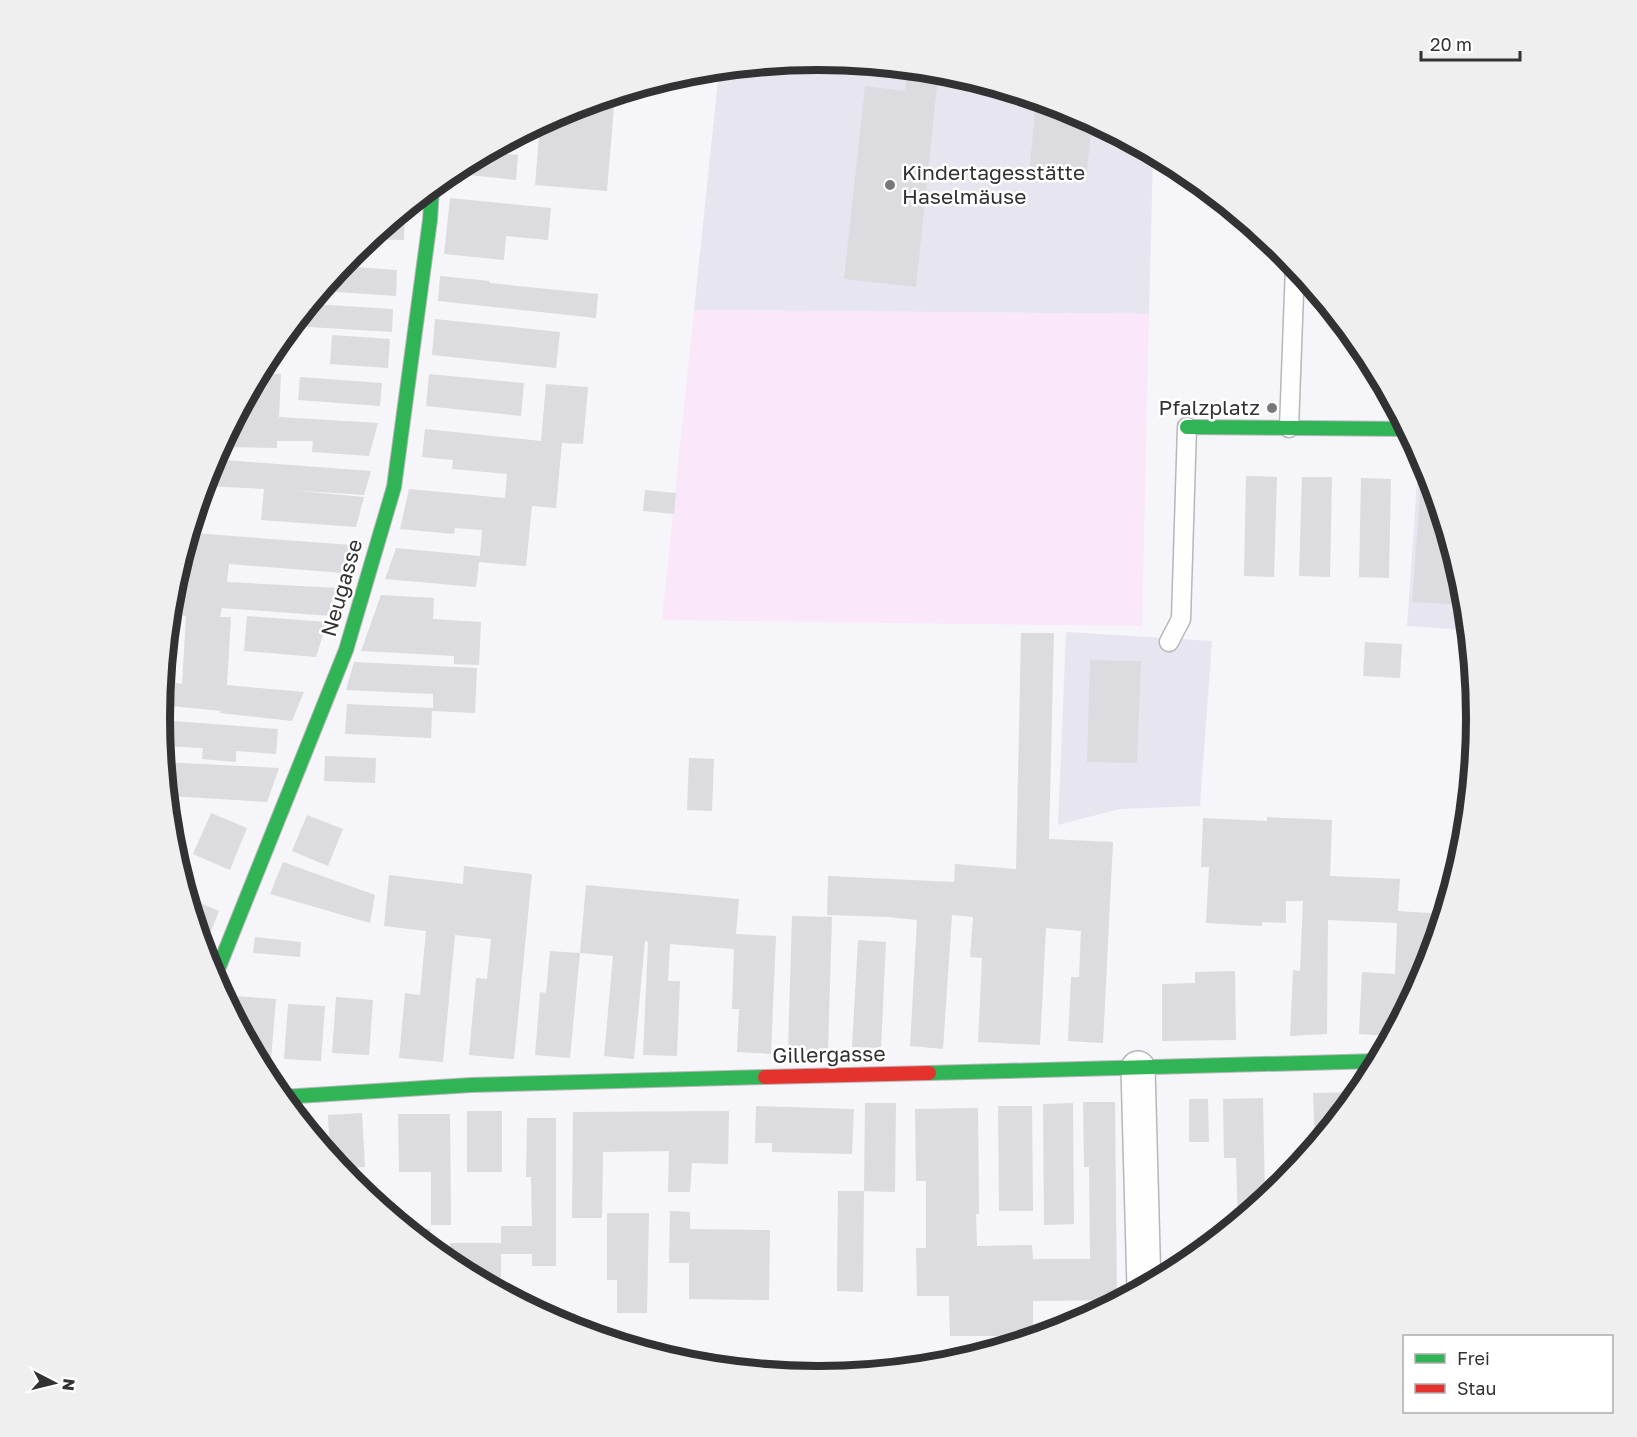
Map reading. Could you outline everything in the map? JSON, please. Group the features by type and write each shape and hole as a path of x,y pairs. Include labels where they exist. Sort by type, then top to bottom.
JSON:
{"street":[{"name":"Neugasse","path":"220,965 346,650 394,487 431,199"},
{"path":"1187,427 1398,429"},
{"name":"Gillergasse","path":"292,1096 471,1085 1368,1061"},
{"path":"1138,1068 1144,1279"}],"lane":[{"path":"1289,428 1295,279"},
{"path":"1169,642 1181,619 1187,427"}],"shaded area":[{"path":"818,70 903,76 945,83 1027,105 1066,120 1105,137 1153,164 1149,314 694,310 718,79"},
{"path":"694,310 1149,314 1142,626 662,620"},
{"path":"1418,473 1444,551 1460,629 1407,626"},
{"path":"1066,632 1212,641 1200,806 1120,809 1058,825"}],"building":[{"name":"Kindertagesstätte Haselmäuse","path":"907,77 938,82 916,287 844,279 865,86 905,91"},
{"path":"606,106 614,107 607,191 535,185 539,134"},
{"path":"1035,108 1091,131 1086,180 1029,174"},
{"path":"502,153 518,155 516,180 466,175"},
{"path":"450,198 551,208 548,240 506,236 504,260 444,254"},
{"path":"405,220 404,240 382,239"},
{"path":"354,267 397,270 396,296 331,292"},
{"path":"440,276 598,294 596,318 438,301"},
{"path":"320,305 393,309 392,332 302,327"},
{"path":"435,319 560,332 556,368 432,355"},
{"path":"332,335 390,339 388,368 330,364"},
{"path":"270,373 281,374 279,417 378,423 369,456 312,452 313,441 277,441 277,448 230,447 257,394"},
{"path":"429,374 524,383 521,416 426,406"},
{"path":"300,377 382,383 380,406 298,400"},
{"path":"546,384 588,387 583,444 562,443 556,508 532,506 526,566 479,562 476,587 385,579 396,548 480,556 482,530 455,528 454,534 400,529 409,489 505,498 507,474 452,469 453,460 422,457 425,429 541,441"},
{"path":"225,460 371,471 364,495 289,490 364,497 356,527 261,520 264,489 214,487"},
{"path":"1246,476 1277,477 1274,577 1244,576"},
{"path":"1302,477 1332,477 1330,577 1299,576"},
{"path":"1361,478 1391,479 1389,578 1359,577"},
{"path":"1421,482 1444,551 1456,604 1412,602"},
{"path":"645,490 676,493 674,514 643,511"},
{"path":"198,533 351,545 343,573 229,564 227,582 339,588 331,616 222,608 220,617 231,617 227,685 304,692 292,721 171,706 172,682 182,684 186,616 181,615 183,592"},
{"path":"381,595 434,598 433,619 481,622 479,665 454,664 454,656 361,651"},
{"path":"247,616 327,622 316,657 244,651"},
{"path":"1021,633 1054,633 1049,839 1113,842 1103,1043 1068,1041 1071,977 1079,977 1081,931 1046,928 1040,1045 978,1042 982,958 970,957 973,917 952,915 943,1049 910,1046 917,920 827,915 828,876 954,882 955,864 1016,869"},
{"path":"1365,642 1402,644 1400,678 1363,676"},
{"path":"1090,660 1141,661 1137,763 1087,762"},
{"path":"354,662 477,668 475,713 432,711 431,738 345,734 347,704 433,708 433,694 346,690"},
{"path":"170,721 278,729 276,754 236,751 236,762 202,759 203,748 171,746"},
{"path":"325,756 376,758 375,783 324,781"},
{"path":"689,758 714,759 712,811 687,810"},
{"path":"172,762 279,768 267,802 175,796"},
{"path":"211,813 247,828 230,870 193,854"},
{"path":"307,815 343,829 328,866 292,851"},
{"path":"1267,817 1332,820 1330,876 1400,879 1398,911 1436,913 1427,941 1423,941 1422,952 1417,966 1384,1036 1359,1034 1362,972 1395,974 1397,923 1328,920 1327,1034 1290,1036 1293,970 1300,971 1303,901 1286,901 1286,923 1262,922 1262,926 1206,923 1209,867 1201,867 1203,818 1267,821"},
{"path":"283,862 375,895 370,923 270,894"},
{"path":"464,866 532,874 514,1059 469,1055 476,978 487,979 491,939 455,935 443,1062 399,1058 405,993 420,995 426,931 384,926 389,875 463,884"},
{"path":"586,885 739,899 736,934 776,936 771,1054 737,1052 739,1009 732,1009 734,949 670,944 668,981 680,981 677,1056 643,1055 648,942 645,941 634,1059 604,1056 613,956 580,953"},
{"path":"198,902 219,911 209,937"},
{"path":"792,916 832,917 828,1052 788,1050"},
{"path":"255,937 301,942 300,957 253,953"},
{"path":"858,940 886,942 881,1048 852,1047"},
{"path":"550,951 580,953 570,1058 535,1055 540,992 546,993"},
{"path":"1235,971 1236,1040 1162,1041 1162,984 1195,983 1195,972"},
{"path":"235,996 276,999 271,1059 267,1059 257,1042 235,1000"},
{"path":"336,997 373,1000 369,1055 332,1053"},
{"path":"288,1004 325,1006 321,1061 284,1059"},
{"path":"1348,1092 1315,1136 1313,1093"},
{"path":"1263,1098 1265,1188 1238,1213 1236,1158 1224,1158 1223,1099"},
{"path":"1189,1099 1208,1099 1209,1142 1189,1142"},
{"path":"1083,1102 1115,1102 1117,1294 1105,1300 1033,1301 1033,1330 1013,1336 950,1336 949,1296 917,1296 916,1248 926,1248 926,1181 916,1181 915,1109 978,1108 977,1246 1032,1245 1033,1259 1090,1259 1089,1167 1084,1167"},
{"path":"865,1103 896,1103 895,1192 864,1191"},
{"path":"1073,1103 1074,1224 1044,1225 1043,1104"},
{"path":"756,1106 854,1109 852,1154 772,1152 772,1143 755,1143"},
{"path":"998,1106 1032,1106 1033,1211 999,1211"},
{"path":"467,1111 502,1111 502,1172 467,1172"},
{"path":"729,1111 728,1164 692,1163 690,1192 668,1192 669,1151 603,1152 602,1218 572,1218 573,1112"},
{"path":"362,1113 365,1167 352,1168 329,1144 328,1115"},
{"path":"398,1114 450,1114 451,1225 431,1225 431,1172 399,1172"},
{"path":"527,1118 556,1118 556,1266 532,1266 532,1254 501,1254 501,1284 450,1251 450,1243 501,1243 501,1226 532,1226 531,1177 526,1177"},
{"path":"838,1191 864,1191 863,1292 837,1291"},
{"path":"670,1211 690,1212 690,1229 770,1230 769,1300 689,1299 689,1263 669,1263"},
{"path":"607,1213 649,1213 647,1313 617,1313 617,1280 607,1280"},
{"path":"419,1229 430,1229 430,1237"},
{"path":"1197,1237 1207,1237 1197,1244"}],"traffic: fast":[{"path":"220,965 346,650 394,487 431,199"},
{"path":"1187,427 1398,429"},
{"path":"929,1073 1368,1061"},
{"path":"292,1096 471,1085 765,1077"}],"traffic: jam":[{"path":"765,1077 929,1073"}],"place":[{"name":"Kindertagesstätte Haselmäuse","path":"890,185"},
{"name":"Pfalzplatz","path":"1272,408"}]}
